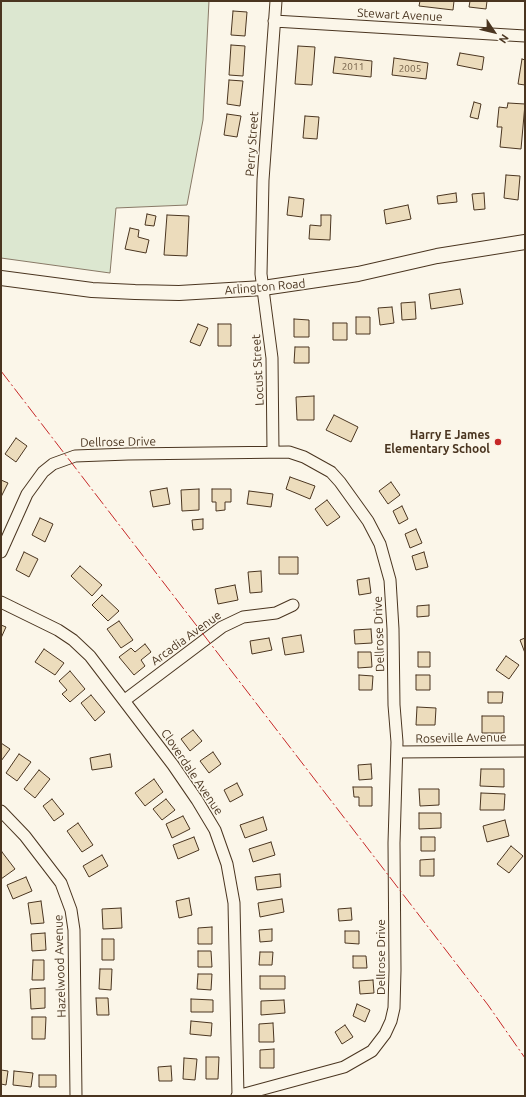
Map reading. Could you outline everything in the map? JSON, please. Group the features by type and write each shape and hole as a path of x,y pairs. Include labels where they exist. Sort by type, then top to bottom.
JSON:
{"main road":[{"name":"Arlington Road","path":"1,278 92,290 135,292 179,293 263,288 351,276 437,256 525,242"}],"street":[{"name":"Perry Street","path":"263,288 261,274 263,180 276,1"},
{"name":"Stewart Avenue","path":"274,21 525,36"},
{"name":"Locust Street","path":"263,288 267,309 272,358 273,452"},
{"name":"Dellrose Drive","path":"1,552 27,494 35,481 54,464 66,458 75,456 128,454 289,452 304,457 331,472 357,503 380,544 390,580 397,752 394,843 394,1008 385,1034 372,1051 344,1067 237,1096"},
{"name":"Cloverdale Avenue","path":"1,602 58,630 73,640 90,656 125,700 197,800 220,840 227,864 234,903 237,1096"},
{"name":"Arcadia Avenue","path":"125,700 222,626 244,617 276,613 293,605"},
{"name":"Roseville Avenue","path":"397,752 525,751"},
{"name":"Hazelwood Avenue","path":"1,811 25,836 61,883 72,910 74,930 76,1096"}],"green space":[{"path":"1,1 209,1 203,120 187,205 116,208 110,273 1,258"}],"building":[{"path":"420,1 454,1 453,10 419,6"},
{"path":"470,1 487,1 486,9 469,7"},
{"path":"233,11 247,12 245,36 231,35"},
{"path":"231,45 245,46 243,76 229,75"},
{"path":"298,46 315,47 312,85 295,84"},
{"path":"460,53 484,57 482,70 457,65"},
{"path":"335,57 372,61 371,77 333,73"},
{"path":"394,58 428,63 426,79 392,75"},
{"path":"522,59 525,60 525,85 518,84"},
{"path":"229,80 243,81 240,106 227,104"},
{"path":"474,102 481,104 478,119 470,117"},
{"path":"508,103 525,104 521,149 500,147 502,127 497,127 499,107 507,108"},
{"path":"227,114 241,116 237,137 224,135"},
{"path":"305,116 319,117 317,139 303,138"},
{"path":"506,175 520,176 518,200 504,198"},
{"path":"456,193 457,202 438,204 437,196"},
{"path":"484,193 485,209 474,210 472,194"},
{"path":"289,197 304,199 302,217 287,215"},
{"path":"408,205 411,219 386,224 384,210"},
{"path":"147,214 156,216 154,226 145,225"},
{"path":"167,215 189,216 187,256 164,255"},
{"path":"321,215 331,215 330,240 309,239 310,225 321,226"},
{"path":"130,228 139,230 138,237 149,240 146,253 125,249"},
{"path":"460,289 463,304 431,309 429,294"},
{"path":"415,302 416,319 402,320 401,303"},
{"path":"392,307 394,323 380,325 378,308"},
{"path":"356,317 370,317 370,334 356,334"},
{"path":"294,319 309,320 309,337 294,337"},
{"path":"333,323 347,323 347,340 333,340"},
{"path":"198,324 208,328 200,346 190,342"},
{"path":"218,324 231,324 231,346 218,346"},
{"path":"295,347 309,347 309,363 294,363"},
{"path":"314,396 314,420 297,420 296,397"},
{"path":"334,415 358,427 351,442 326,430"},
{"path":"16,438 27,446 16,462 5,454"},
{"path":"290,477 315,486 310,499 286,489"},
{"path":"1,480 8,483 1,497"},
{"path":"391,482 400,495 388,504 379,491"},
{"path":"167,488 170,504 153,507 150,491"},
{"path":"199,489 199,510 182,511 181,490"},
{"path":"212,489 231,489 231,502 225,502 225,510 216,511 216,502 212,502"},
{"path":"249,491 273,494 271,507 247,504"},
{"path":"327,500 340,517 327,526 315,509"},
{"path":"402,506 408,519 399,524 393,511"},
{"path":"40,518 53,524 45,542 32,535"},
{"path":"203,519 203,529 193,530 192,520"},
{"path":"416,529 422,543 410,548 405,534"},
{"path":"24,552 38,559 29,577 16,570"},
{"path":"424,552 428,567 416,570 412,556"},
{"path":"279,557 298,557 298,574 279,574"},
{"path":"80,566 102,585 92,596 71,576"},
{"path":"261,571 262,592 250,593 248,572"},
{"path":"369,578 371,593 359,595 357,580"},
{"path":"235,585 238,600 218,604 215,589"},
{"path":"102,595 119,611 108,621 92,605"},
{"path":"429,605 429,616 417,617 417,606"},
{"path":"119,621 133,640 121,648 107,629"},
{"path":"1,625 6,627 1,638"},
{"path":"371,629 372,643 355,644 354,630"},
{"path":"301,635 304,652 285,655 282,638"},
{"path":"269,638 272,650 252,654 250,641"},
{"path":"525,638 525,653 520,640"},
{"path":"145,644 151,652 141,660 145,666 134,675 119,657 131,648 135,652"},
{"path":"44,649 64,663 55,675 35,662"},
{"path":"358,652 371,652 372,667 358,668"},
{"path":"418,652 430,652 430,667 418,667"},
{"path":"506,656 519,665 509,679 496,670"},
{"path":"70,671 85,689 70,702 62,694 67,690 59,681"},
{"path":"359,675 373,676 372,690 359,690"},
{"path":"416,675 430,675 430,690 416,690"},
{"path":"488,692 503,692 502,703 488,703"},
{"path":"91,695 105,712 95,721 81,703"},
{"path":"417,707 436,708 435,725 416,725"},
{"path":"482,716 504,716 504,733 482,733"},
{"path":"193,730 202,741 190,751 181,739"},
{"path":"1,743 10,749 1,761"},
{"path":"213,752 221,764 209,773 200,761"},
{"path":"19,754 31,762 17,781 6,773"},
{"path":"110,754 112,767 92,770 90,758"},
{"path":"371,764 372,779 359,780 358,765"},
{"path":"481,769 504,769 504,787 480,786"},
{"path":"39,770 50,779 35,798 24,789"},
{"path":"154,779 163,792 145,806 135,793"},
{"path":"237,783 243,795 230,802 224,790"},
{"path":"353,787 372,787 372,806 359,806 359,797 354,797"},
{"path":"419,789 439,789 439,805 420,806"},
{"path":"481,793 505,794 504,810 480,810"},
{"path":"52,799 64,814 54,821 43,806"},
{"path":"166,799 175,810 162,820 153,809"},
{"path":"419,813 441,813 441,828 419,829"},
{"path":"183,816 190,829 172,838 166,824"},
{"path":"263,817 267,830 245,838 240,825"},
{"path":"505,820 509,836 487,842 483,826"},
{"path":"78,823 93,845 82,852 67,831"},
{"path":"194,837 199,850 178,859 173,845"},
{"path":"421,837 435,837 435,851 421,851"},
{"path":"271,842 275,855 253,862 249,849"},
{"path":"511,846 523,856 509,873 497,864"},
{"path":"2,852 15,869 1,879 1,853"},
{"path":"102,855 108,866 89,877 83,866"},
{"path":"434,859 434,876 420,876 420,860"},
{"path":"280,874 281,887 257,890 255,877"},
{"path":"26,877 32,891 13,899 7,885"},
{"path":"189,898 192,915 179,918 176,901"},
{"path":"282,899 284,912 260,917 258,903"},
{"path":"41,901 44,923 31,924 28,903"},
{"path":"121,908 122,928 103,929 102,909"},
{"path":"351,908 352,920 339,921 338,909"},
{"path":"212,927 212,944 198,944 198,928"},
{"path":"272,929 272,941 260,942 259,930"},
{"path":"345,931 359,931 359,944 345,943"},
{"path":"45,933 46,950 32,951 31,934"},
{"path":"102,939 114,939 114,960 102,960"},
{"path":"198,951 211,951 212,967 198,967"},
{"path":"260,952 273,952 272,965 259,965"},
{"path":"353,956 366,956 367,968 353,968"},
{"path":"33,960 44,960 44,980 32,980"},
{"path":"100,969 112,969 111,990 99,989"},
{"path":"198,974 212,974 211,990 197,989"},
{"path":"260,976 285,976 285,989 260,989"},
{"path":"373,980 374,993 360,994 359,981"},
{"path":"45,988 45,1008 31,1009 30,989"},
{"path":"96,998 108,998 109,1015 97,1015"},
{"path":"191,999 213,1000 213,1012 191,1012"},
{"path":"284,1000 285,1013 261,1015 261,1001"},
{"path":"357,1004 370,1010 365,1022 353,1016"},
{"path":"32,1017 46,1017 45,1039 32,1039"},
{"path":"191,1021 212,1023 211,1036 190,1034"},
{"path":"273,1023 274,1042 259,1042 259,1024"},
{"path":"345,1025 353,1037 342,1044 335,1032"},
{"path":"274,1049 274,1068 260,1068 260,1050"},
{"path":"206,1057 219,1057 218,1079 206,1079"},
{"path":"184,1058 197,1059 195,1080 183,1079"},
{"path":"171,1066 172,1081 159,1081 158,1067"},
{"path":"1,1070 8,1071 6,1085 1,1084"},
{"path":"14,1071 33,1073 31,1087 13,1085"},
{"path":"39,1075 56,1075 56,1087 39,1087"}],"power":[{"path":"1,371 488,1005 525,1058"}],"place":[{"name":"Harry E James Elementary School","path":"498,442"}]}
